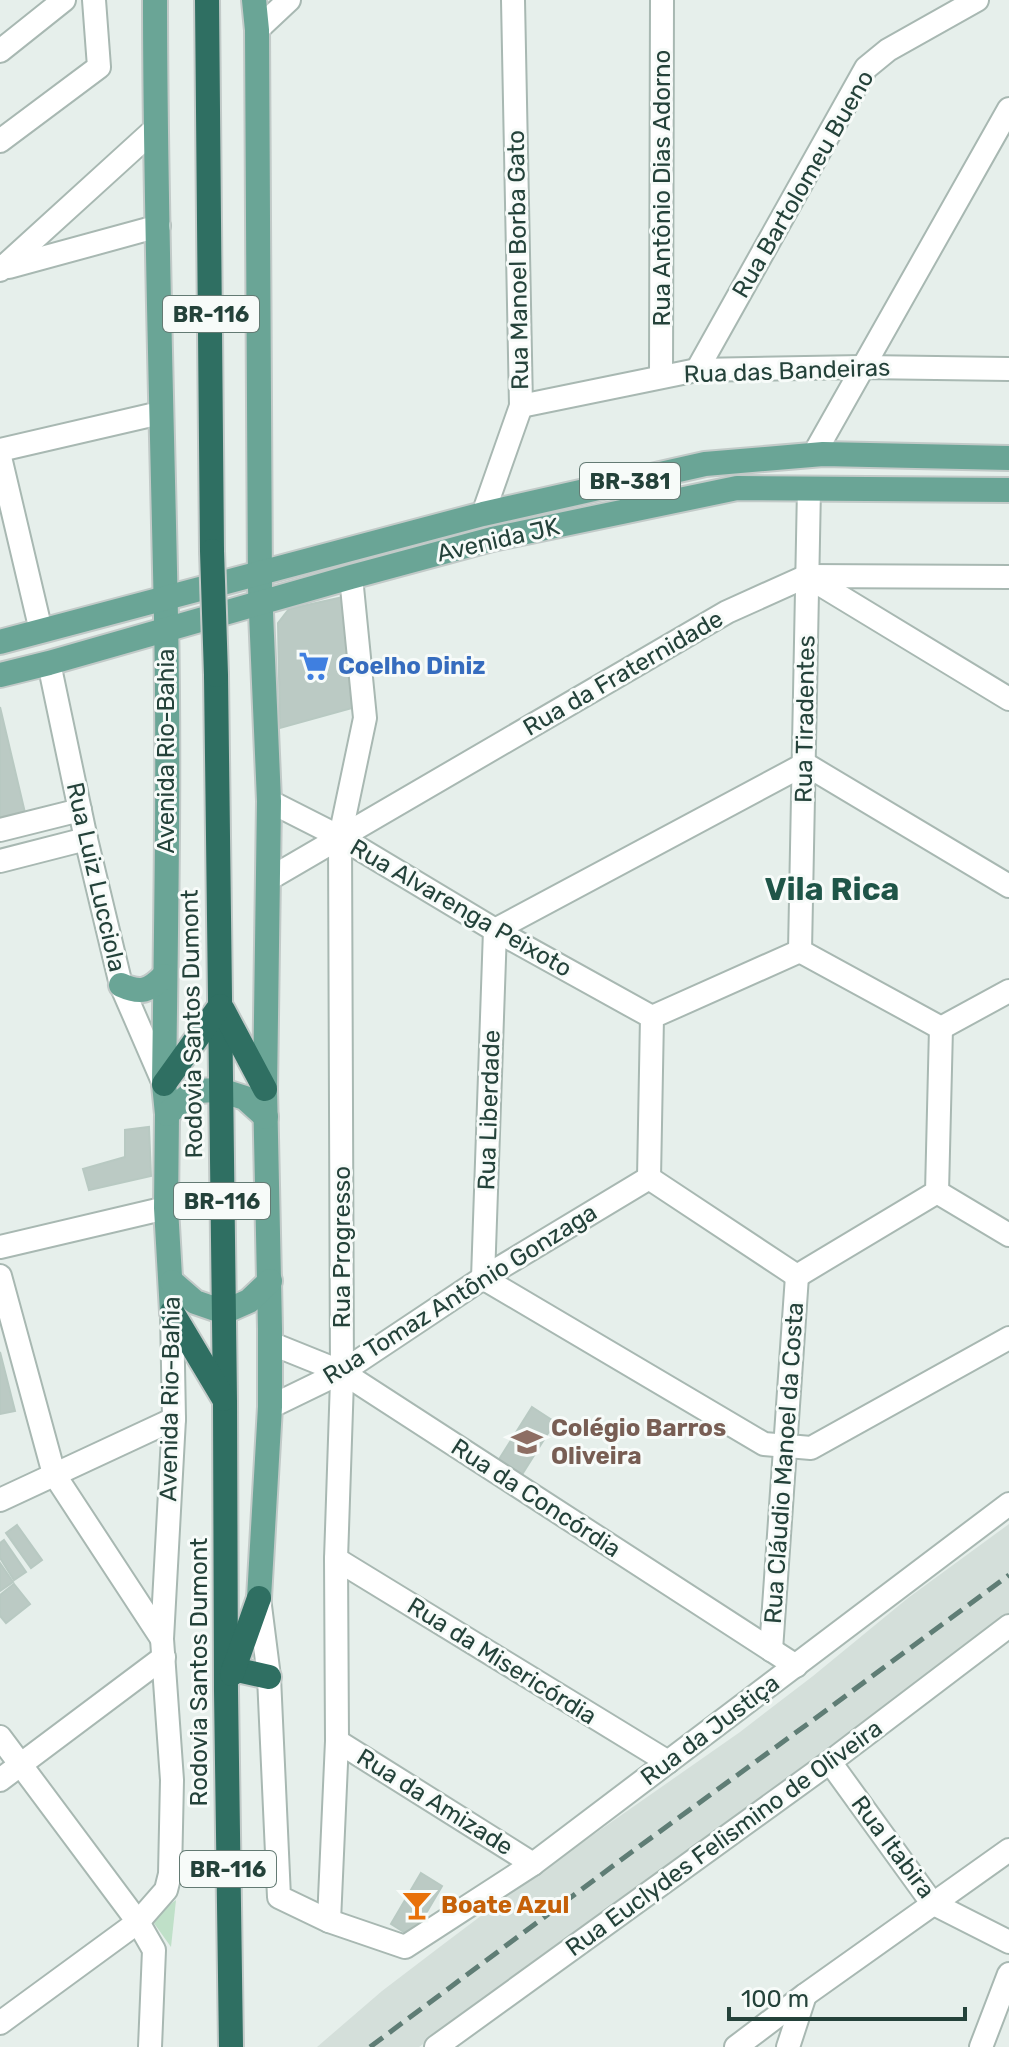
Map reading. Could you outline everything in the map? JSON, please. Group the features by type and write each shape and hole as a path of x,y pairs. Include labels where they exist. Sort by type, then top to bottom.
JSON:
{"highway":[{"name":"Rodovia Santos Dumont","path":"207,0 212,551 230,1680 231,2047"},
{"path":"164,1084 220,1006 265,1089"},
{"path":"172,1312 225,1401"},
{"path":"259,1598 230,1680 269,1677"}],"main road":[{"name":"Avenida Rio-Bahia","path":"155,0 166,629 164,1084 172,1312"},
{"path":"254,0 257,30 260,603 269,801 265,1089 270,1407 259,1598"},
{"name":"Avenida JK","path":"0,642 483,514 705,464 814,454 1009,458"},
{"name":"Avenida JK","path":"0,675 492,539 737,488 1009,490"},
{"path":"121,985 132,990 146,990 164,976"},
{"path":"167,1114 194,1091 220,1090 245,1098 266,1117"},
{"path":"172,1282 195,1302 224,1312 249,1301 270,1281"}],"street":[{"path":"0,51 64,0"},
{"path":"0,141 99,67 94,0"},
{"path":"257,30 289,0"},
{"name":"Rua Manoel Borba Gato","path":"483,514 521,406 513,0"},
{"name":"Rua Antônio Dias Adorno","path":"661,376 662,0"},
{"name":"Rua Bartolomeu Bueno","path":"697,370 866,68 888,50 977,0"},
{"path":"814,454 1009,109"},
{"path":"2,270 155,129"},
{"path":"2,270 159,226"},
{"name":"Rua das Bandeiras","path":"521,406 697,370 863,367 1009,369"},
{"path":"0,450 160,413"},
{"path":"0,457 41,631"},
{"name":"Rua Tiradentes","path":"800,951 809,488"},
{"path":"807,576 1009,699"},
{"name":"Rua da Fraternidade","path":"269,879 727,612 807,576 1009,577"},
{"name":"Rua Progresso","path":"329,1921 337,1741 336,1559 342,1372 340,837 365,718 351,577"},
{"name":"Rua Luiz Lucciola","path":"49,663 121,985 164,1084"},
{"path":"495,930 805,764 1009,886"},
{"name":"Rua Alvarenga Peixoto","path":"269,801 340,837 495,930 652,1017"},
{"path":"0,830 80,810"},
{"path":"0,861 86,839"},
{"name":"Rua Liberdade","path":"483,1278 495,930"},
{"path":"937,1192 797,1276 649,1178 652,1017 800,951 941,1028"},
{"path":"941,1028 1009,991"},
{"path":"937,1192 941,1028"},
{"name":"Rua Tomaz Antônio Gonzaga","path":"270,1407 342,1372 483,1278 649,1178"},
{"path":"937,1192 1009,1235"},
{"path":"0,1247 166,1208"},
{"path":"0,1276 54,1474 163,1648 0,1780"},
{"name":"Rua Cláudio Manoel da Costa","path":"771,1650 797,1276"},
{"path":"483,1278 764,1444 811,1448 1009,1338"},
{"name":"Avenida Rio-Bahia","path":"0,2023 138,1922 166,1890 170,1874 172,1780 163,1648 174,1419 172,1312"},
{"name":"Rua da Concórdia","path":"270,1343 342,1372 796,1666"},
{"path":"0,1500 174,1419"},
{"name":"Rua da Justiça","path":"329,1921 405,1947 533,1864 1009,1504"},
{"name":"Rua da Misericórdia","path":"336,1559 668,1762"},
{"path":"259,1598 269,1677 279,1897 329,1921"},
{"name":"Rua Euclydes Felismino de Oliveira","path":"436,2047 830,1762 1009,1626"},
{"path":"0,1737 138,1922 154,1950 150,2047"},
{"name":"Rua da Amizade","path":"337,1741 533,1864"},
{"name":"Rua Itabira","path":"830,1762 932,1903 1009,1942"},
{"path":"736,2047 1009,1850"},
{"path":"981,2047 1009,1974"},
{"path":"788,2047 805,1995"}],"shaded area":[{"path":"1009,1524 1009,1615 419,2047 317,2047 441,1946 530,1879 740,1732 908,1598"}],"green space":[{"path":"176,1900 171,1947 151,1919"}],"building":[{"name":"Coelho Diniz","path":"343,597 352,708 280,728 278,623 289,609"},
{"path":"0,707 26,817 0,824"},
{"path":"149,1127 151,1176 89,1190 83,1169 125,1157 125,1130"},
{"path":"0,1352 15,1411 0,1414"},
{"name":"Colégio Barros Oliveira","path":"532,1407 555,1422 521,1476 498,1461"},
{"path":"17,1525 42,1560 31,1568 6,1533"},
{"path":"4,1540 26,1572 14,1580 0,1558 0,1543"},
{"path":"0,1563 13,1582 0,1591"},
{"path":"14,1584 30,1604 6,1623 0,1616 0,1595"},
{"name":"Boate Azul","path":"421,1873 442,1886 412,1937 391,1924"}],"railway":[{"path":"370,2047 1009,1575"}],"place":[{"name":"Coelho Diniz","path":"314,666"},
{"name":"Colégio Barros Oliveira","path":"527,1442"},
{"name":"Boate Azul","path":"417,1905"}],"district":[{"name":"Vila Rica","path":"832,889"}]}
